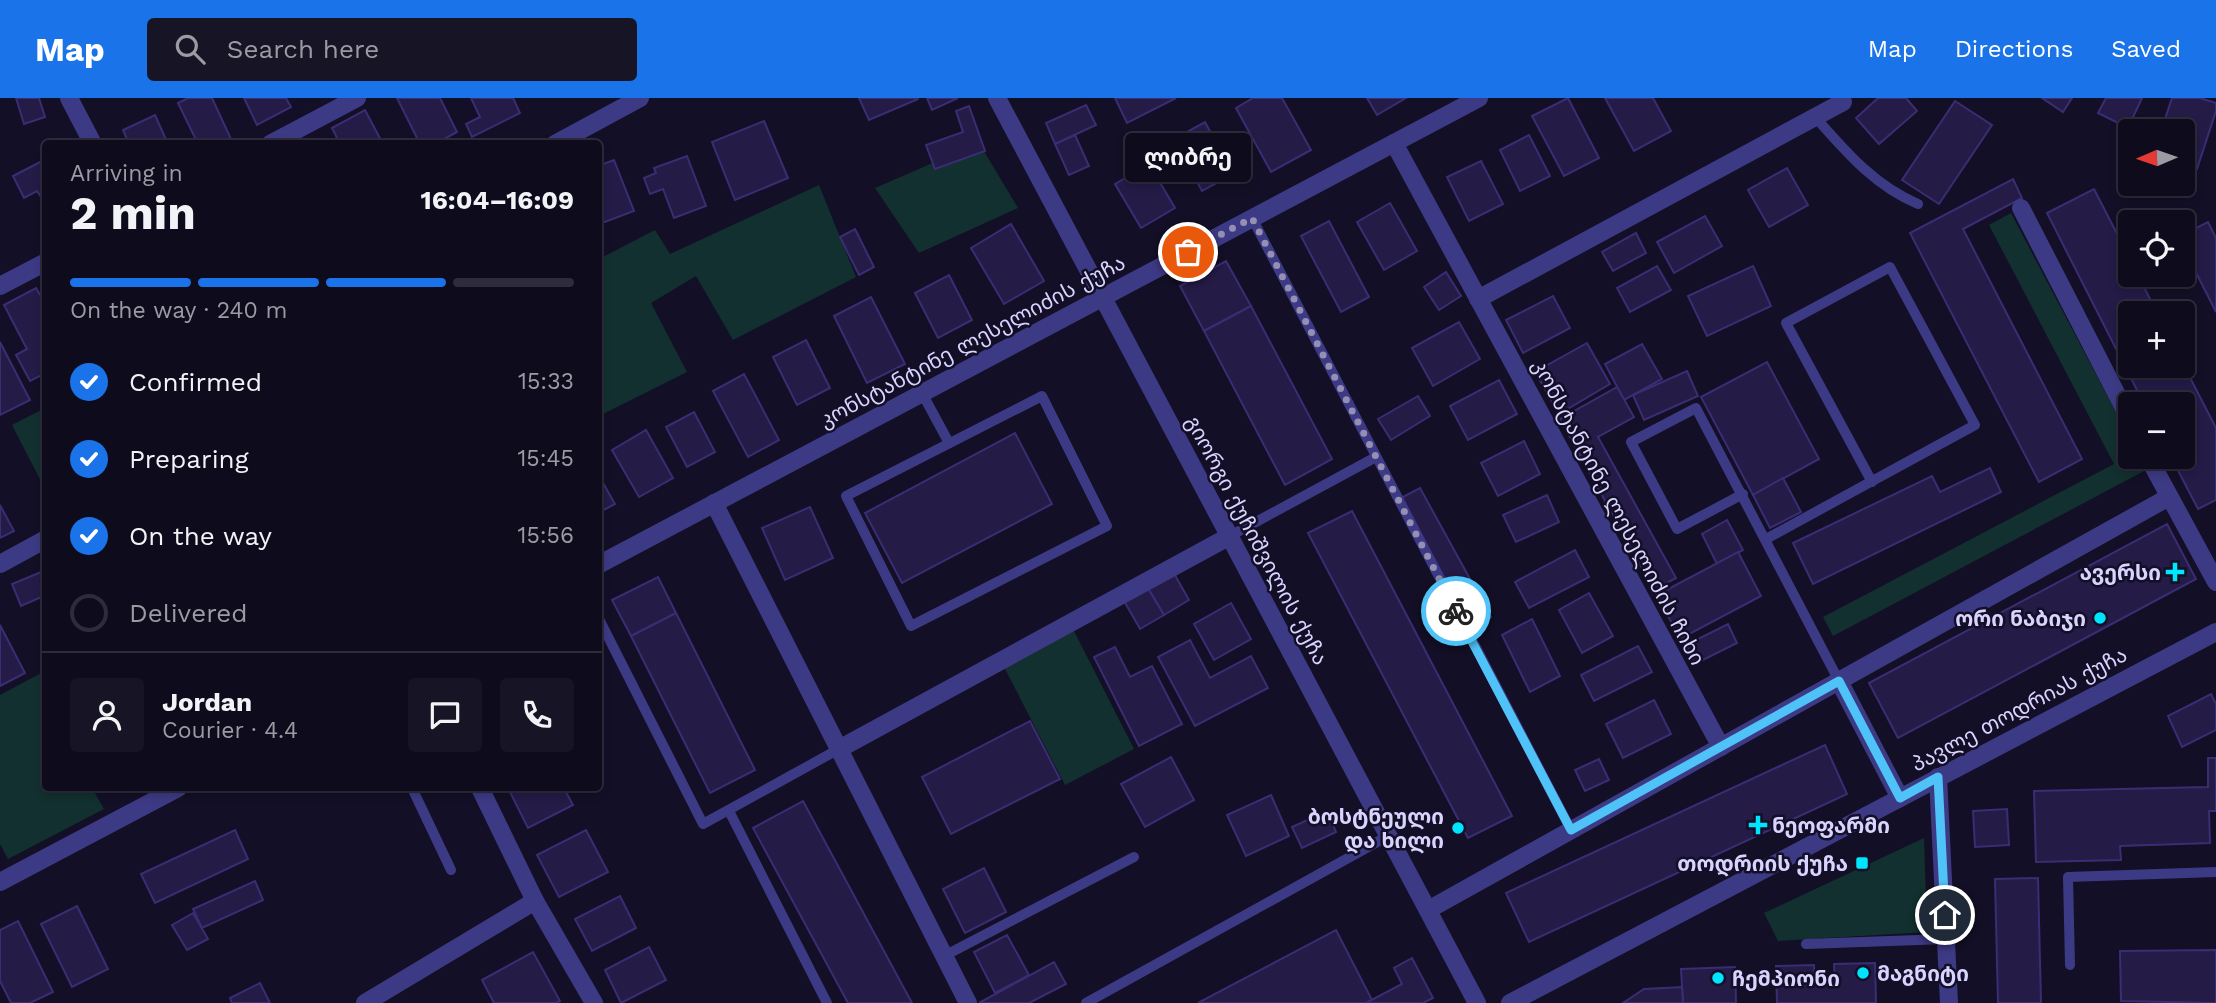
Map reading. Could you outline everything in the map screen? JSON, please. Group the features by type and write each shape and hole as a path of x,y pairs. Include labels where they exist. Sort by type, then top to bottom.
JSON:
{"street":[{"path":"69,98 91,140"},
{"path":"278,140 357,98"},
{"path":"562,140 640,98"},
{"name":"გიორგი ქუჩიშვილის ქუჩა","path":"997,98 1477,1003"},
{"name":"კონსტანტინე ლესელიძის ქუჩა","path":"602,563 1479,98"},
{"path":"1478,299 1843,102"},
{"name":"კონსტანტინე ლესელიძის ჩიხი","path":"1394,143 1721,747"},
{"path":"2021,208 2118,397"},
{"path":"0,286 42,264"},
{"path":"2154,469 2216,582"},
{"path":"1428,910 2169,497"},
{"path":"714,503 968,1003"},
{"path":"839,749 1230,536"},
{"path":"0,564 42,542"},
{"name":"პავლე თოდრიას ქუჩა","path":"1510,1003 2216,632"},
{"path":"1839,681 1900,798"},
{"path":"1938,777 1949,1003"},
{"path":"3,875 172,791"},
{"path":"481,791 536,901 594,1003"},
{"path":"365,1003 536,901"}],"lane":[{"path":"1816,118 1875,180 1918,204"},
{"path":"1252,218 1571,830"},
{"path":"1766,539 1872,482 1975,425 1890,267 1786,323 1872,482"},
{"path":"922,393 949,443"},
{"path":"1042,396 1108,526 911,626 846,496 949,443 1042,396"},
{"path":"1743,494 1677,529 1631,442 1696,408 1743,494 1839,681"},
{"path":"1230,536 1376,457"},
{"path":"602,625 703,824 839,749"},
{"path":"413,791 452,870"},
{"path":"729,811 827,1003"},
{"path":"1086,1003 1388,836"},
{"path":"944,956 1134,857"},
{"path":"2070,965 2068,877 2216,872"},
{"path":"1806,944 1946,939"}],"green space":[{"path":"979,143 1018,208 919,253 875,188"},
{"path":"819,185 856,277 733,340 696,276 651,303 687,372 602,414 602,257 655,230 670,254"},
{"path":"2011,213 2118,416 2118,469 2146,470 1833,636 1823,617 2114,464 1989,225"},
{"path":"42,410 42,483 12,425"},
{"path":"1073,629 1134,749 1065,785 1003,665"},
{"path":"42,673 42,791 94,791 104,809 8,859 0,844 0,695"},
{"path":"1924,838 1927,932 1778,941 1764,913"}],"building":[{"path":"16,98 39,98 45,117 24,124"},
{"path":"188,98 212,98 231,139 196,140 178,103"},
{"path":"244,98 286,98 291,107 257,125"},
{"path":"397,98 440,98 457,132 442,140 418,140"},
{"path":"471,98 513,98 520,113 472,137 466,124 480,117"},
{"path":"859,98 918,98 918,99 869,120"},
{"path":"927,98 958,98 932,110"},
{"path":"1115,98 1176,98 1127,123"},
{"path":"1253,98 1282,98 1311,150 1271,172 1236,108"},
{"path":"1367,98 1406,98 1377,115"},
{"path":"1568,98 1599,158 1564,176 1532,116"},
{"path":"1605,98 1653,98 1671,131 1634,151"},
{"path":"1878,98 1906,98 1917,111 1879,144 1856,118"},
{"path":"2042,98 2072,98 2063,112"},
{"path":"2106,98 2142,98 2132,119 2118,119 2118,123 2098,113"},
{"path":"2172,98 2200,98 2216,103 2216,111 2197,169 2195,119 2165,119"},
{"path":"1955,101 1992,125 1939,204 1902,180"},
{"path":"1086,105 1096,125 1055,144 1046,123"},
{"path":"969,106 985,151 935,169 926,145 963,132 956,111"},
{"path":"365,110 381,140 338,140 332,128"},
{"path":"155,115 166,140 127,140 123,130"},
{"path":"764,121 788,178 735,200 712,142"},
{"path":"1205,122 1233,174 1202,191 1174,139"},
{"path":"1075,135 1089,166 1069,175 1055,144"},
{"path":"1529,135 1550,176 1520,191 1500,150"},
{"path":"687,156 706,206 674,218 663,189 650,194 644,178 656,173 654,168"},
{"path":"614,160 634,211 602,223 602,164"},
{"path":"42,161 42,198 37,191 24,198 13,176"},
{"path":"1481,161 1503,204 1469,221 1447,177"},
{"path":"1149,164 1175,208 1141,228 1115,184"},
{"path":"1787,168 1808,205 1769,227 1748,190"},
{"path":"2013,179 2022,198 1963,229 2082,459 2039,482 1910,233"},
{"path":"2094,189 2118,236 2118,287 2144,287 2151,301 2118,301 2118,353 2047,213"},
{"path":"1390,203 1417,251 1384,270 1357,222"},
{"path":"1705,216 1722,246 1674,273 1657,242"},
{"path":"1329,221 1369,297 1341,312 1301,236"},
{"path":"2208,222 2216,238 2216,312 2195,271 2195,228"},
{"path":"1011,224 1044,281 1004,304 971,248"},
{"path":"855,229 874,267 859,275 840,237"},
{"path":"1636,233 1646,253 1613,271 1602,252"},
{"path":"1226,261 1251,306 1204,331 1180,286"},
{"path":"1657,266 1671,290 1630,312 1617,288"},
{"path":"1753,266 1771,306 1707,336 1688,296"},
{"path":"1446,272 1461,296 1439,310 1424,287"},
{"path":"949,275 972,320 938,338 915,293"},
{"path":"36,288 42,298 42,375 30,381 16,355 27,349 4,305"},
{"path":"1553,296 1570,328 1523,353 1506,320"},
{"path":"871,297 905,364 867,383 834,316"},
{"path":"1251,306 1332,459 1285,485 1204,331"},
{"path":"1459,322 1480,359 1433,386 1412,348"},
{"path":"806,340 830,388 797,405 773,357"},
{"path":"0,342 30,400 0,415"},
{"path":"1587,343 1610,384 1559,414 1535,372"},
{"path":"1642,344 1662,379 1624,400 1605,364"},
{"path":"1767,362 1819,459 1753,495 1701,397"},
{"path":"1687,371 1698,396 1644,420 1633,395"},
{"path":"744,374 779,440 748,457 713,391"},
{"path":"2131,378 2190,378 2216,428 2216,500 2198,509 2177,469 2195,469 2195,392 2138,392"},
{"path":"1499,380 1517,414 1468,440 1450,406"},
{"path":"1617,387 1634,417 1598,437 1676,578 1654,590 1560,419"},
{"path":"1418,396 1430,416 1391,440 1378,419"},
{"path":"694,412 715,452 687,467 666,427"},
{"path":"646,430 673,478 639,497 612,450"},
{"path":"1015,433 1052,504 902,583 865,513"},
{"path":"1524,441 1540,474 1498,496 1481,463"},
{"path":"1990,468 2001,492 1813,584 1793,543 1932,476 1940,492"},
{"path":"1783,478 1801,512 1770,528 1753,495"},
{"path":"602,481 615,504 602,511"},
{"path":"1420,488 1491,617 1471,627 1401,498"},
{"path":"1547,495 1559,522 1516,542 1503,515"},
{"path":"0,505 14,531 0,538"},
{"path":"810,507 833,558 785,580 762,528"},
{"path":"1352,511 1512,816 1468,838 1308,533"},
{"path":"1727,520 1743,550 1717,564 1702,534"},
{"path":"2167,524 2196,579 1898,738 1869,683"},
{"path":"1575,550 1589,577 1529,608 1515,582"},
{"path":"1738,552 1761,596 1680,639 1657,595"},
{"path":"1172,570 1189,600 1164,615 1146,585"},
{"path":"42,572 42,597 21,606 12,584"},
{"path":"658,577 676,613 631,636 612,600"},
{"path":"1146,585 1164,615 1140,629 1123,599"},
{"path":"1589,593 1613,636 1582,653 1559,610"},
{"path":"1231,603 1251,639 1214,660 1194,624"},
{"path":"676,613 755,770 710,793 631,636"},
{"path":"1532,619 1560,676 1530,692 1502,635"},
{"path":"1728,624 1737,643 1695,664 1686,645"},
{"path":"0,625 25,673 0,686"},
{"path":"1190,640 1210,678 1251,656 1268,688 1195,726 1158,657"},
{"path":"1638,646 1652,672 1594,701 1581,675"},
{"path":"1115,647 1130,677 1152,666 1182,724 1139,746 1094,657"},
{"path":"2211,694 2216,704 2216,730 2182,747 2168,716"},
{"path":"1654,700 1671,734 1623,758 1606,724"},
{"path":"1030,721 1060,779 951,834 922,777"},
{"path":"1825,745 1847,794 1529,942 1506,893"},
{"path":"1171,757 1194,800 1145,827 1121,784"},
{"path":"2208,758 2216,758 2216,811 2209,811 2210,843 2120,846 2121,860 2036,862 2034,791 2208,787"},
{"path":"1599,759 1609,780 1585,791 1575,770"},
{"path":"510,791 566,791 573,805 528,828"},
{"path":"1271,795 1289,836 1246,856 1227,815"},
{"path":"803,801 912,1003 848,1003 753,828"},
{"path":"2007,809 2009,845 1975,847 1973,811"},
{"path":"1327,811 1336,832 1302,848 1292,827"},
{"path":"235,830 248,859 155,903 141,874"},
{"path":"586,830 608,872 559,897 537,855"},
{"path":"984,868 1006,912 965,933 943,889"},
{"path":"2038,878 2041,1003 1998,1003 1995,879"},
{"path":"255,881 263,900 202,928 193,909"},
{"path":"620,896 636,928 592,951 575,919"},
{"path":"77,906 108,969 72,987 41,924"},
{"path":"193,913 208,939 187,950 172,925"},
{"path":"18,921 53,992 30,1003 11,1003 0,981 0,930"},
{"path":"1336,930 1372,1000 1366,1003 1198,1003"},
{"path":"1007,935 1029,975 995,993 974,952"},
{"path":"649,947 666,980 621,1003 605,970"},
{"path":"2216,950 2216,1003 2121,1001 2120,951"},
{"path":"533,952 560,1001 494,1003 482,980"},
{"path":"1412,958 1433,998 1423,1003 1366,1003 1402,984 1394,968"},
{"path":"1054,962 1066,984 1029,1003 979,1003"},
{"path":"1875,963 1876,1003 1777,1003 1776,966 1814,965 1815,984 1835,983 1834,964"},
{"path":"1735,967 1736,1003 1683,1003 1681,969"},
{"path":"260,983 270,1003 232,1003 230,998"},
{"path":"1682,987 1683,1003 1623,1003 1644,989"}],"way so far":[{"path":"1188,252 1252,218 1456,611"}],"place":[{"name":"ლიბრე","path":"1188,252"},
{"name":"ავერსი","path":"2175,572"},
{"name":"ორი ნაბიჯი","path":"2100,618"},
{"name":"ნეოფარმი","path":"1758,825"},
{"name":"ბოსტნეული და ხილი","path":"1458,828"},
{"name":"თოდრიის ქუჩა","path":"1862,863"},
{"name":"მაგნიტი","path":"1863,973"},
{"name":"ჩემპიონი","path":"1718,978"}],"route":[{"path":"1456,611 1571,830 1839,681 1900,798 1938,777 1945,915"}]}
